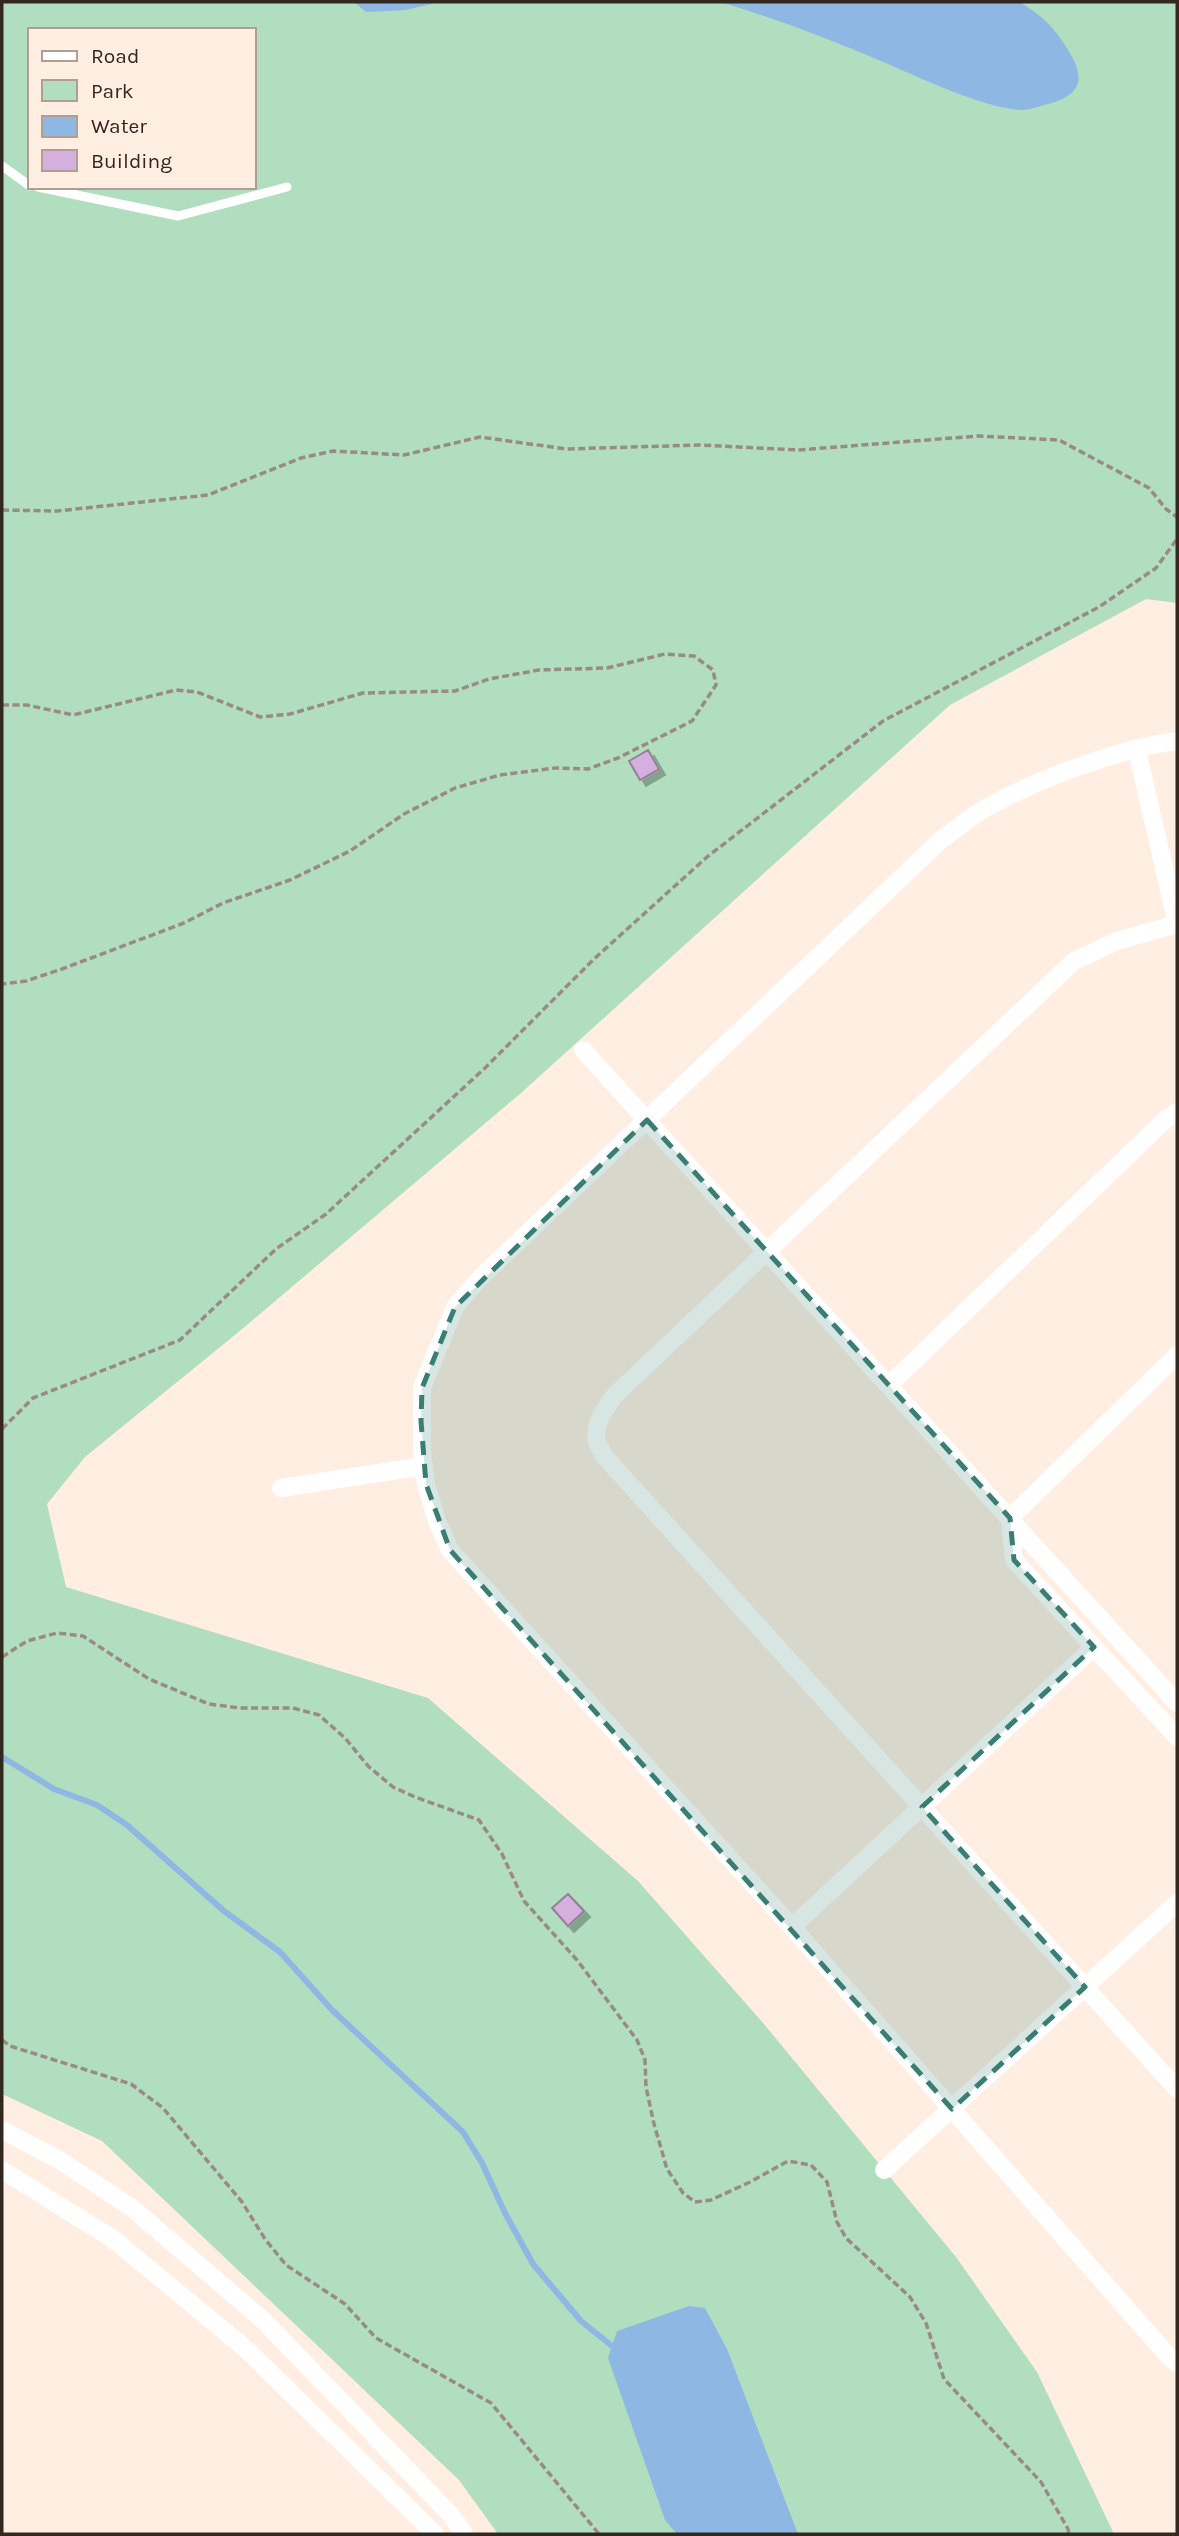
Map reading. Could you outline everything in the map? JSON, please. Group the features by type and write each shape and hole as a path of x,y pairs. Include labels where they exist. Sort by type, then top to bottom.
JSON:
{"street":[{"path":"1177,741 1137,750 1044,780 987,807 943,838 479,1279 456,1307 422,1388 426,1484 437,1521 450,1550 792,1927 1177,2363"},
{"path":"1137,750 1177,924 1117,942 1074,961 615,1395 601,1416 596,1442 605,1457 1177,2089"},
{"path":"583,1050 1177,1703"},
{"path":"889,1385 1177,1112"},
{"path":"1010,1518 1177,1355"},
{"path":"281,1488 424,1466"},
{"path":"1010,1518 1014,1560 1177,1737"},
{"path":"792,1927 1094,1647"},
{"path":"884,2170 1177,1903"},
{"path":"2,2130 61,2161 132,2208 263,2320 451,2515 464,2534"},
{"path":"2,2170 113,2239 246,2349 435,2534"}],"lane":[{"path":"2,166 28,185"},
{"path":"48,189 178,216 287,187"}],"path":[{"path":"2,510 57,511 208,495 301,458 322,453 333,451 404,455 480,437 566,449 700,445 799,450 978,436 1059,440 1149,488 1166,509 1177,517"},
{"path":"2,1429 33,1398 180,1340 276,1249 327,1214 485,1068 594,959 707,857 883,721 1099,607 1156,568 1177,539"},
{"path":"2,705 27,705 74,715 176,690 197,692 260,717 290,714 363,693 456,691 489,679 539,670 607,668 665,654 694,656 713,670 716,685 692,721 618,758 588,769 555,768 500,775 454,788 404,814 349,851 290,880 223,903 184,923 62,969 26,981 2,984"},
{"path":"2,1657 27,1642 57,1633 83,1636 149,1679 209,1704 240,1708 293,1708 319,1715 345,1738 368,1766 393,1787 480,1820 502,1854 524,1901 577,1960 637,2040 645,2060 646,2087 667,2169 683,2193 695,2202 711,2200 788,2161 811,2165 827,2182 837,2222 846,2238 910,2297 926,2323 944,2379 1041,2482 1069,2534"},
{"path":"2,2040 10,2046 131,2084 163,2108 242,2202 265,2239 286,2265 345,2304 376,2338 491,2403 599,2534"}],"highlighted area":[{"path":"647,1120 1010,1518 1014,1560 1094,1647 922,1807 1085,1987 952,2109 450,1550 426,1484 421,1421 422,1388 455,1307"}],"green space":[{"path":"2,2 1177,2 1177,603 1146,599 950,705 521,1093 241,1330 85,1457 47,1504 66,1587 428,1698 638,1881 764,2024 956,2257 1037,2372 1114,2534 498,2534 459,2480 102,2141 2,2094"}],"water":[{"path":"354,2 439,2 406,10 366,12"},
{"path":"720,2 1019,2 1047,22 1058,35 1074,60 1079,77 1078,84 1068,96 1035,108 1025,110 988,104 821,37"},
{"path":"689,2306 705,2308 727,2349 798,2534 677,2534 665,2520 608,2358 617,2331"}],"building":[{"path":"648,750 659,769 640,780 629,761"},
{"path":"568,1894 584,1911 568,1926 552,1908"}],"waterway":[{"path":"2,1757 54,1789 97,1805 127,1825 224,1911 280,1952 332,2010 463,2132 482,2163 533,2264 581,2321 612,2346"}]}
